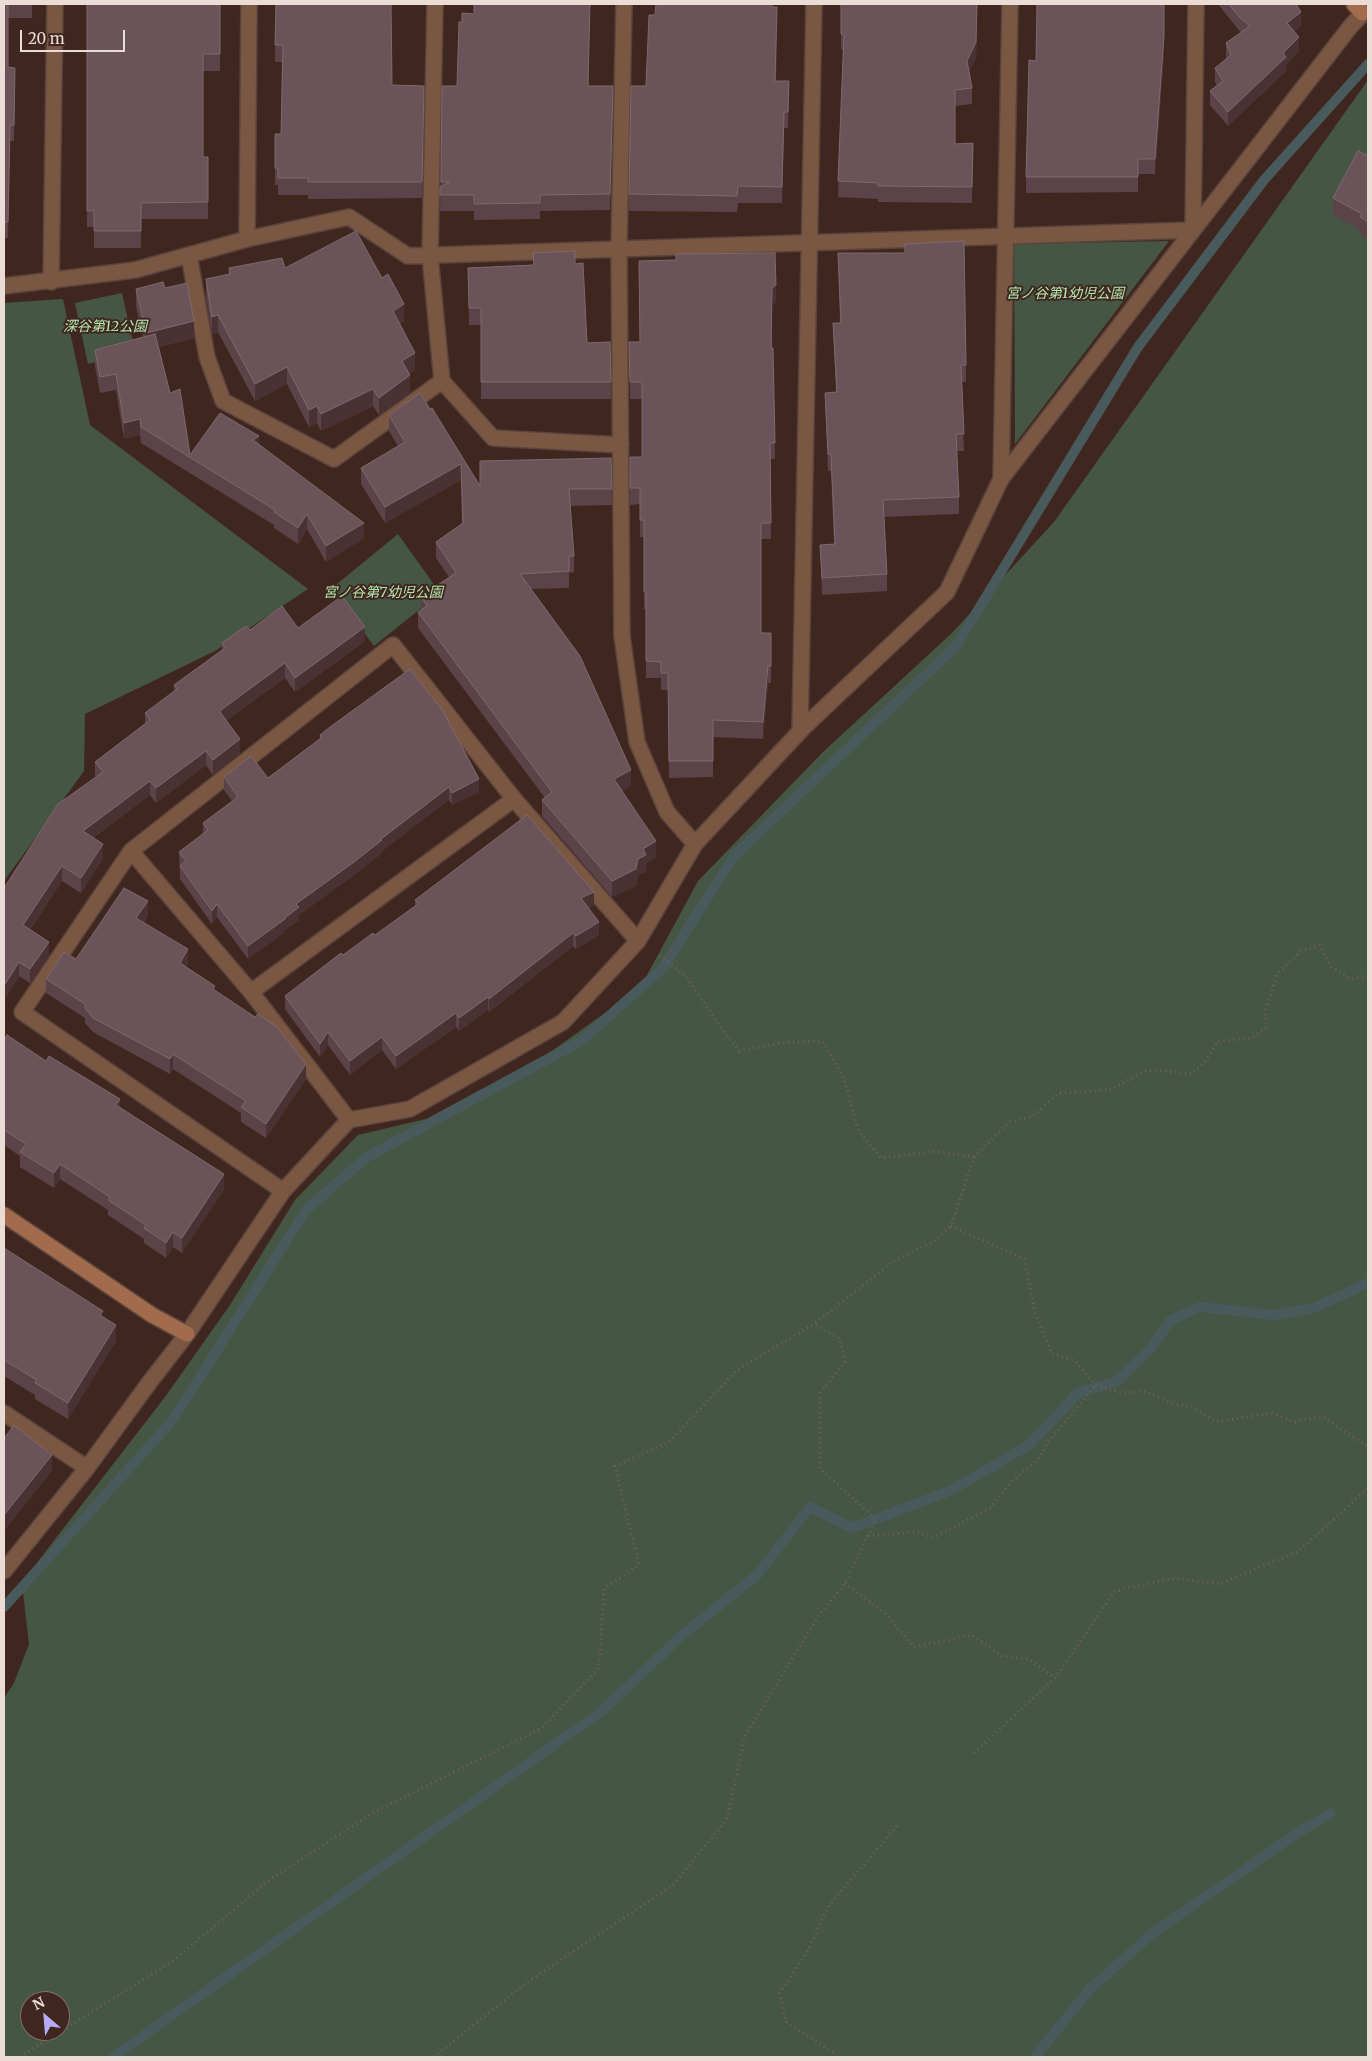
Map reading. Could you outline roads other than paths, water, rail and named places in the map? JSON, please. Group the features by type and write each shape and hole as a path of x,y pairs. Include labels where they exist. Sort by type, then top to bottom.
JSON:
{"street":[{"path":"51,282 55,4"},
{"path":"247,239 248,4"},
{"path":"435,4 430,256 442,381 493,438 621,444"},
{"path":"624,4 619,248 622,636 637,742 667,812 696,844"},
{"path":"800,731 814,4"},
{"path":"1001,480 1010,4"},
{"path":"1193,230 1196,4"},
{"path":"4,1571 87,1468 187,1334 283,1191 349,1120 410,1109 563,1022 638,940 696,844 800,731 946,592 1001,480 1361,8"},
{"path":"4,286 51,282 135,270 247,239 350,217 408,256 1193,230"},
{"path":"189,255 207,357 224,401 334,459 442,381"},
{"path":"283,1191 22,1012 131,851 393,645 514,800 638,940"},
{"path":"251,992 514,800"},
{"path":"131,851 251,992 349,1120"},
{"path":"4,1215 152,1315 187,1334"},
{"path":"4,1413 87,1468"}],"waterway":[{"path":"4,1607 172,1421 306,1210 367,1157 581,1041 662,969 734,856 956,646 1138,347 1264,180 1368,64"},
{"path":"113,2057 602,1711 680,1637 758,1574 810,1507 852,1528 952,1490 1029,1445 1078,1393 1117,1381 1151,1348 1171,1320 1200,1307 1275,1315 1314,1308 1368,1283"},
{"path":"1035,2057 1089,1990 1153,1933 1296,1834 1331,1813"}],"park label":[{"name":"宮ノ谷第1幼児公園","path":"1065,294"},
{"name":"深谷第12公園","path":"105,327"},
{"name":"宮ノ谷第7幼児公園","path":"383,593"}]}
